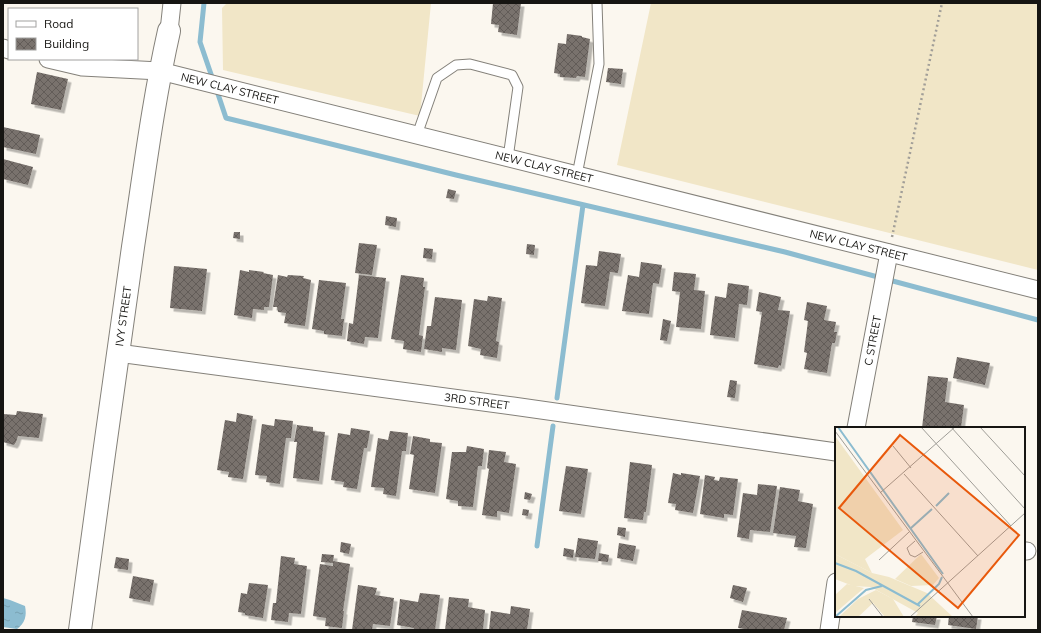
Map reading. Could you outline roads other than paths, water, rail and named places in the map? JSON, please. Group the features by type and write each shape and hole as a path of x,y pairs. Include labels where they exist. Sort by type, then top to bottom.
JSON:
{"street":[{"name":"IVY STREET","path":"80,630 118,353 160,71 169,31 172,3"},
{"name":"NEW CLAY STREET","path":"52,60 82,67 160,71 1038,290"},
{"name":"C STREET","path":"856,427 889,253"},
{"name":"3RD STREET","path":"118,353 512,406 835,452"},
{"path":"829,630 835,589"}],"lane":[{"path":"577,176 599,64 597,3"},
{"path":"417,136 437,78 456,65 470,64 512,75 518,87 508,158"}],"water":[{"path":"3,598 25,606 25,619 17,629 3,627"}],"waterway":[{"path":"204,3 200,42 213,80"},
{"path":"216,88 226,118 456,175 785,252 1038,320"},
{"path":"557,398 583,205"},
{"path":"537,546 553,426"}]}
